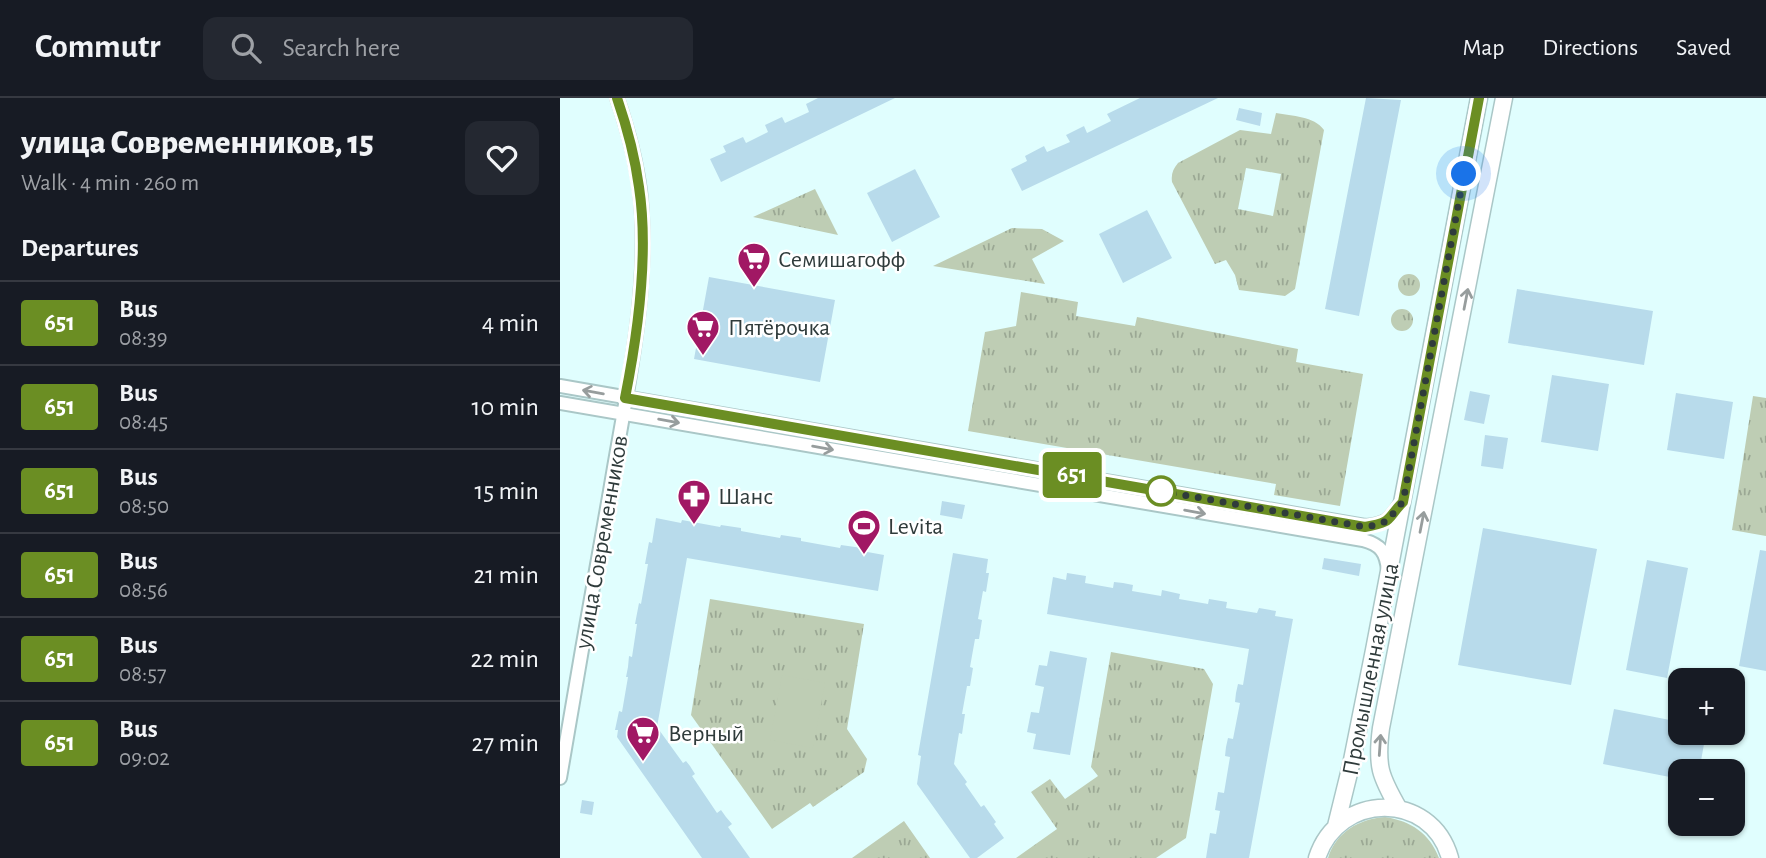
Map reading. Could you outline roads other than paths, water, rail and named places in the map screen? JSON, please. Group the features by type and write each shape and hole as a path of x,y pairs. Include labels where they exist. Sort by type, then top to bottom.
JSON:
{"street":[{"name":"улица Современников","path":"560,778 630,373 641,289 640,189 617,98"},
{"name":"Промышленная улица","path":"1336,826 1389,576 1479,98"},
{"name":"Промышленная улица","path":"1399,809 1381,773 1378,751 1504,98"},
{"path":"560,386 1365,527 1388,521 1403,502"},
{"path":"560,403 1363,540 1375,544 1384,554 1389,576"},
{"path":"1317,858 1327,836 1346,818 1372,808 1385,807 1412,813 1423,820 1442,839 1451,856"}],"place":[{"name":"Семишагофф","path":"754,289"},
{"name":"Пятёрочка","path":"703,357"},
{"name":"Шанс","path":"694,526"},
{"name":"Levita","path":"864,556"},
{"name":"Верный","path":"643,763"}]}
